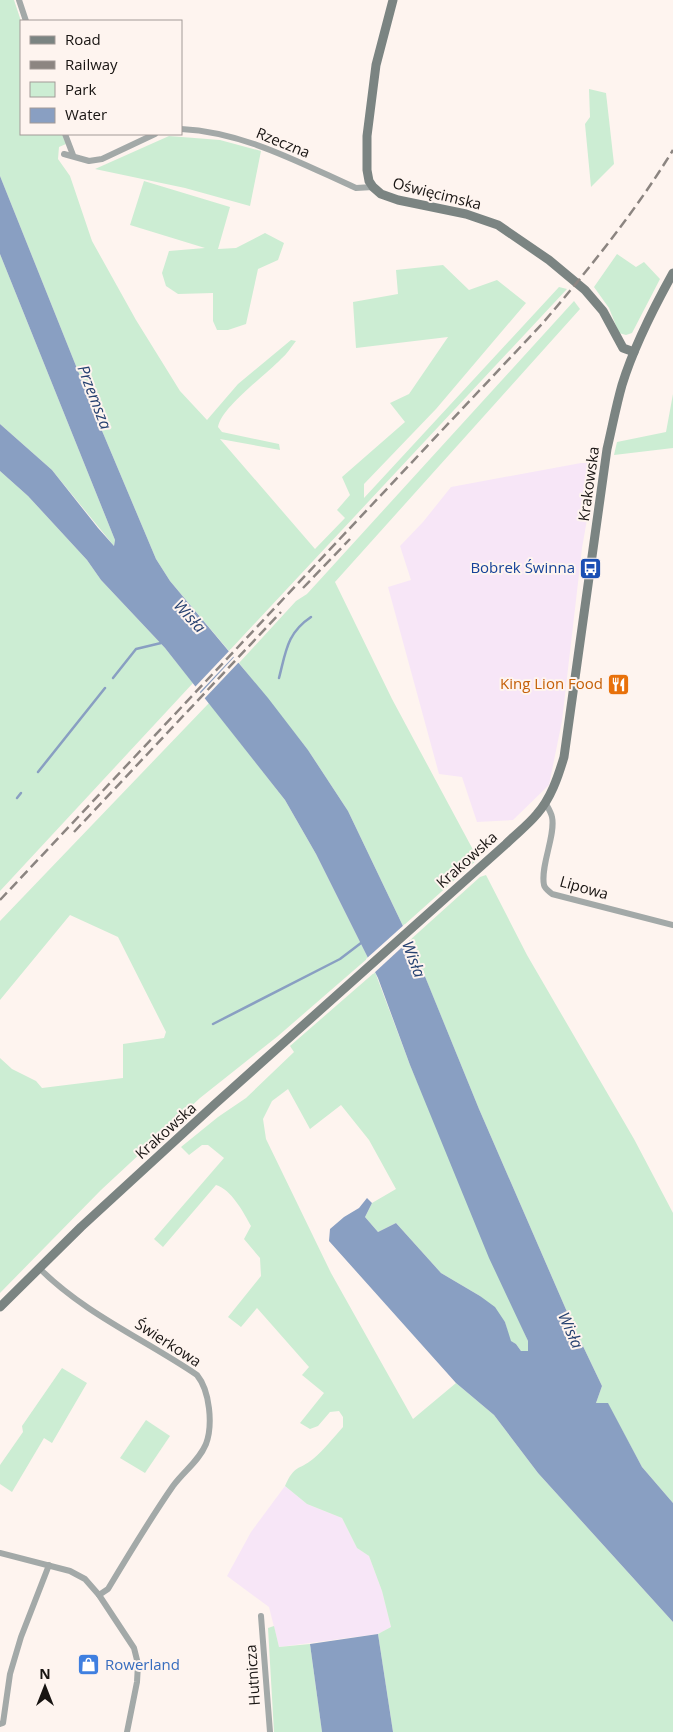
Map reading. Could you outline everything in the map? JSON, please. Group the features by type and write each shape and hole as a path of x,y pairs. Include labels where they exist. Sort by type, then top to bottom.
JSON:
{"street":[{"path":"18,0 26,20"},
{"name":"Oświęcimska","path":"394,0 376,65 367,136 366,170 373,188 381,194 398,200 466,214 498,225 542,255 585,290 603,310 624,348 634,352"},
{"name":"Rzeczna","path":"182,129 214,132 239,139 265,148 356,188 373,188"},
{"path":"65,135 73,155"},
{"path":"64,154 73,155 88,161 102,159 153,135"},
{"name":"Krakowska","path":"0,1307 87,1221 538,813 552,791 564,757 607,449 622,386 634,352 652,312 673,273"},
{"name":"Lipowa","path":"545,802 552,817 544,884 552,894 673,925"},
{"name":"Świerkowa","path":"39,1268 62,1290 81,1304 197,1375 207,1393 209,1431 200,1456 174,1485 108,1589 99,1595"},
{"path":"0,1553 70,1571 85,1579 99,1595 134,1648 138,1664 137,1682 127,1732"},
{"path":"0,1724 3,1723 10,1674 21,1637 49,1565"},
{"name":"Hutnicza","path":"262,1616 270,1732"}],"shaded area":[{"path":"581,463 597,463 582,548 562,721 549,785 513,820 477,822 462,777 439,774 388,587 411,580 400,546 423,522 451,487"},
{"path":"285,1486 307,1504 342,1518 357,1548 369,1556 382,1591 391,1627 378,1634 279,1647 269,1607 227,1576 251,1532"}],"green space":[{"path":"0,0 14,0 21,20 20,135 62,135 66,144 59,147 58,159 70,176 92,241 136,320 180,391 207,420 238,384 291,340 296,341 283,357 235,401 221,419 218,427 222,432 279,444 280,450 220,439 315,549 345,518 337,510 350,495 342,477 405,422 390,403 409,394 448,337 356,348 353,302 398,294 396,270 443,265 469,290 497,280 526,303 436,409 364,484 364,498 559,287 567,289 229,651 170,581 156,559 100,426 0,176"},
{"path":"589,89 606,93 614,164 591,187 585,124 590,117"},
{"path":"169,136 220,140 261,151 250,206 185,188 95,169"},
{"path":"144,181 230,207 218,249 236,248 265,233 284,243 278,260 258,269 246,324 228,330 217,330 213,321 213,293 178,294 166,286 162,273 169,251 205,248 130,225"},
{"path":"0,254 115,540 114,546 52,470 0,424"},
{"path":"617,254 636,267 644,262 660,279 632,333 626,335 619,333 609,308 594,287"},
{"path":"574,301 580,309 335,582 392,699 478,859 403,926 348,811 308,750 239,663 296,601 307,594"},
{"path":"673,394 673,448 614,455 617,442 666,432"},
{"path":"0,471 28,496 87,560 101,580 165,648 193,683 0,891"},
{"path":"209,703 285,800 316,854 368,958 278,1036 200,1098 101,1190 0,1293 0,1058 12,1069 36,1081 42,1088 123,1078 123,1044 164,1038 166,1032 118,937 70,915 0,1000 0,921"},
{"path":"486,875 527,955 634,1139 673,1213 673,1503 642,1467 608,1404 596,1403 602,1386 571,1321 479,1109 410,940 480,877"},
{"path":"375,972 410,1065 528,1341 528,1351 521,1351 516,1344 510,1341 505,1322 480,1296 441,1273 396,1223 378,1232 365,1217 372,1203 396,1189 369,1140 341,1105 310,1129 288,1089 272,1101 263,1119 266,1139 331,1273 413,1419 456,1383 494,1415 538,1473 673,1622 673,1732 393,1732 378,1634 391,1627 382,1591 369,1556 357,1548 342,1518 307,1504 285,1486 291,1474 308,1463 325,1448 343,1427 343,1417 339,1411 330,1412 318,1426 310,1429 300,1423 324,1393 302,1375 309,1367 257,1308 241,1327 228,1317 261,1276 260,1258 244,1239 251,1226 232,1196 222,1187 216,1185 163,1247 154,1239 224,1158 208,1145 202,1145 189,1155 181,1147 218,1117 246,1098 294,1052 290,1046"},
{"path":"62,1368 87,1383 52,1443 44,1438 12,1492 0,1484 0,1465 23,1432 22,1426"},
{"path":"146,1420 170,1436 145,1473 120,1458"},
{"path":"274,1626 279,1647 310,1644 322,1732 274,1732 268,1628"}],"water":[{"name":"Wisła","path":"0,176 100,426 156,559 170,581 268,698 308,750 348,811 413,947 479,1109 571,1321 602,1386 596,1403 608,1403 642,1467 673,1503 673,1622 538,1473 494,1415 456,1383 329,1241 330,1229 344,1217 359,1208 367,1198 372,1203 365,1217 378,1232 396,1223 441,1273 495,1307 505,1322 511,1341 521,1351 528,1351 528,1341 489,1258 410,1065 378,978 316,854 285,800 165,648 101,580 87,560 28,496 0,471 0,424 52,470 114,546 115,540 0,254"},
{"path":"378,1634 393,1732 322,1732 310,1644"}],"pier":[{"path":"231,649 235,655 198,694 194,688"},
{"path":"236,655 240,661 203,700 199,695"},
{"path":"405,924 412,938 373,974 366,959"}],"waterway":[{"path":"279,678 292,636 311,617"},
{"path":"113,678 136,649 161,643"},
{"path":"38,772 105,688"},
{"path":"17,798 21,793"},
{"path":"213,1024 340,959 361,943"}],"railway":[{"path":"0,900 542,324 611,240 673,150"},
{"path":"303,588 350,539"},
{"path":"74,832 281,612"}],"place":[{"name":"Bobrek Świnna","path":"591,568"},
{"name":"King Lion Food","path":"619,684"},
{"name":"Rowerland","path":"89,1665"}],"water label":[{"name":"Przemsza","path":"95,397"}]}
